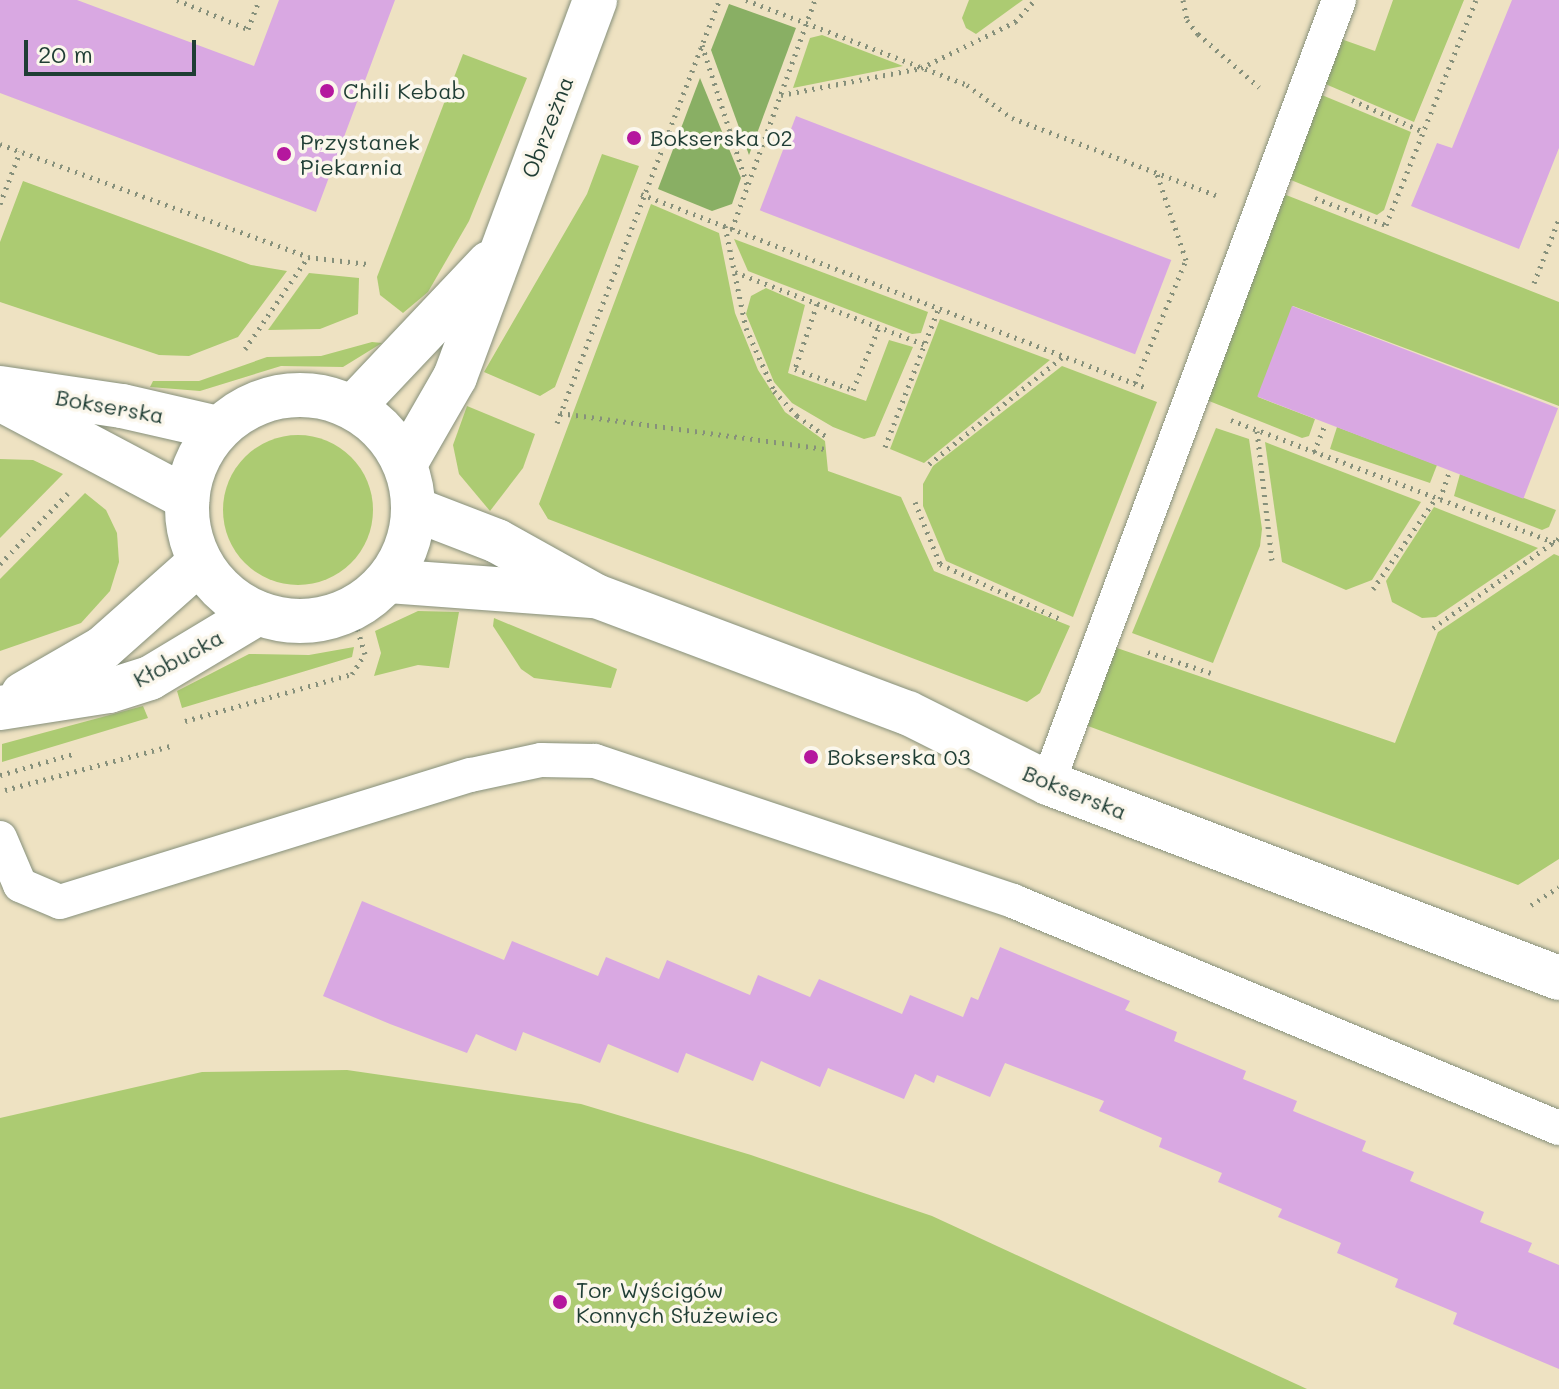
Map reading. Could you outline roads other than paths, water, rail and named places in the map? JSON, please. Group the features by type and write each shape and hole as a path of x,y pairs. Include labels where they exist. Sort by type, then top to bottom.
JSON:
{"street":[{"name":"Obrzeżna","path":"405,464 455,377 595,0"},
{"name":"Obrzeżna","path":"353,407 499,253"},
{"name":"Bokserska","path":"0,388 122,406 218,428"},
{"path":"294,394 353,407 377,421 405,464 414,509 404,554 387,581 351,609 292,622 258,613 232,600 200,562 191,541 187,498 199,455 218,428 249,407 294,394"},
{"name":"Bokserska","path":"0,399 187,498"},
{"name":"Bokserska","path":"414,509 497,541 596,596 908,713 1048,783 1559,978"},
{"name":"Kłobucka","path":"0,707 103,648 200,562"},
{"name":"Bokserska","path":"387,581 596,596"},
{"name":"Kłobucka","path":"0,707 109,691 150,678 258,613"}],"lane":[{"path":"1048,783 1339,0"},
{"path":"0,838 20,885 60,902 471,775 541,760 595,761 1013,901 1559,1128"}],"place":[{"name":"Chili Kebab","path":"327,91"},
{"name":"Bokserska 02","path":"634,138"},
{"name":"Przystanek Piekarnia","path":"284,154"},
{"name":"Bokserska 03","path":"811,757"},
{"name":"Tor Wyścigów Konnych Służewiec","path":"560,1302"}]}
